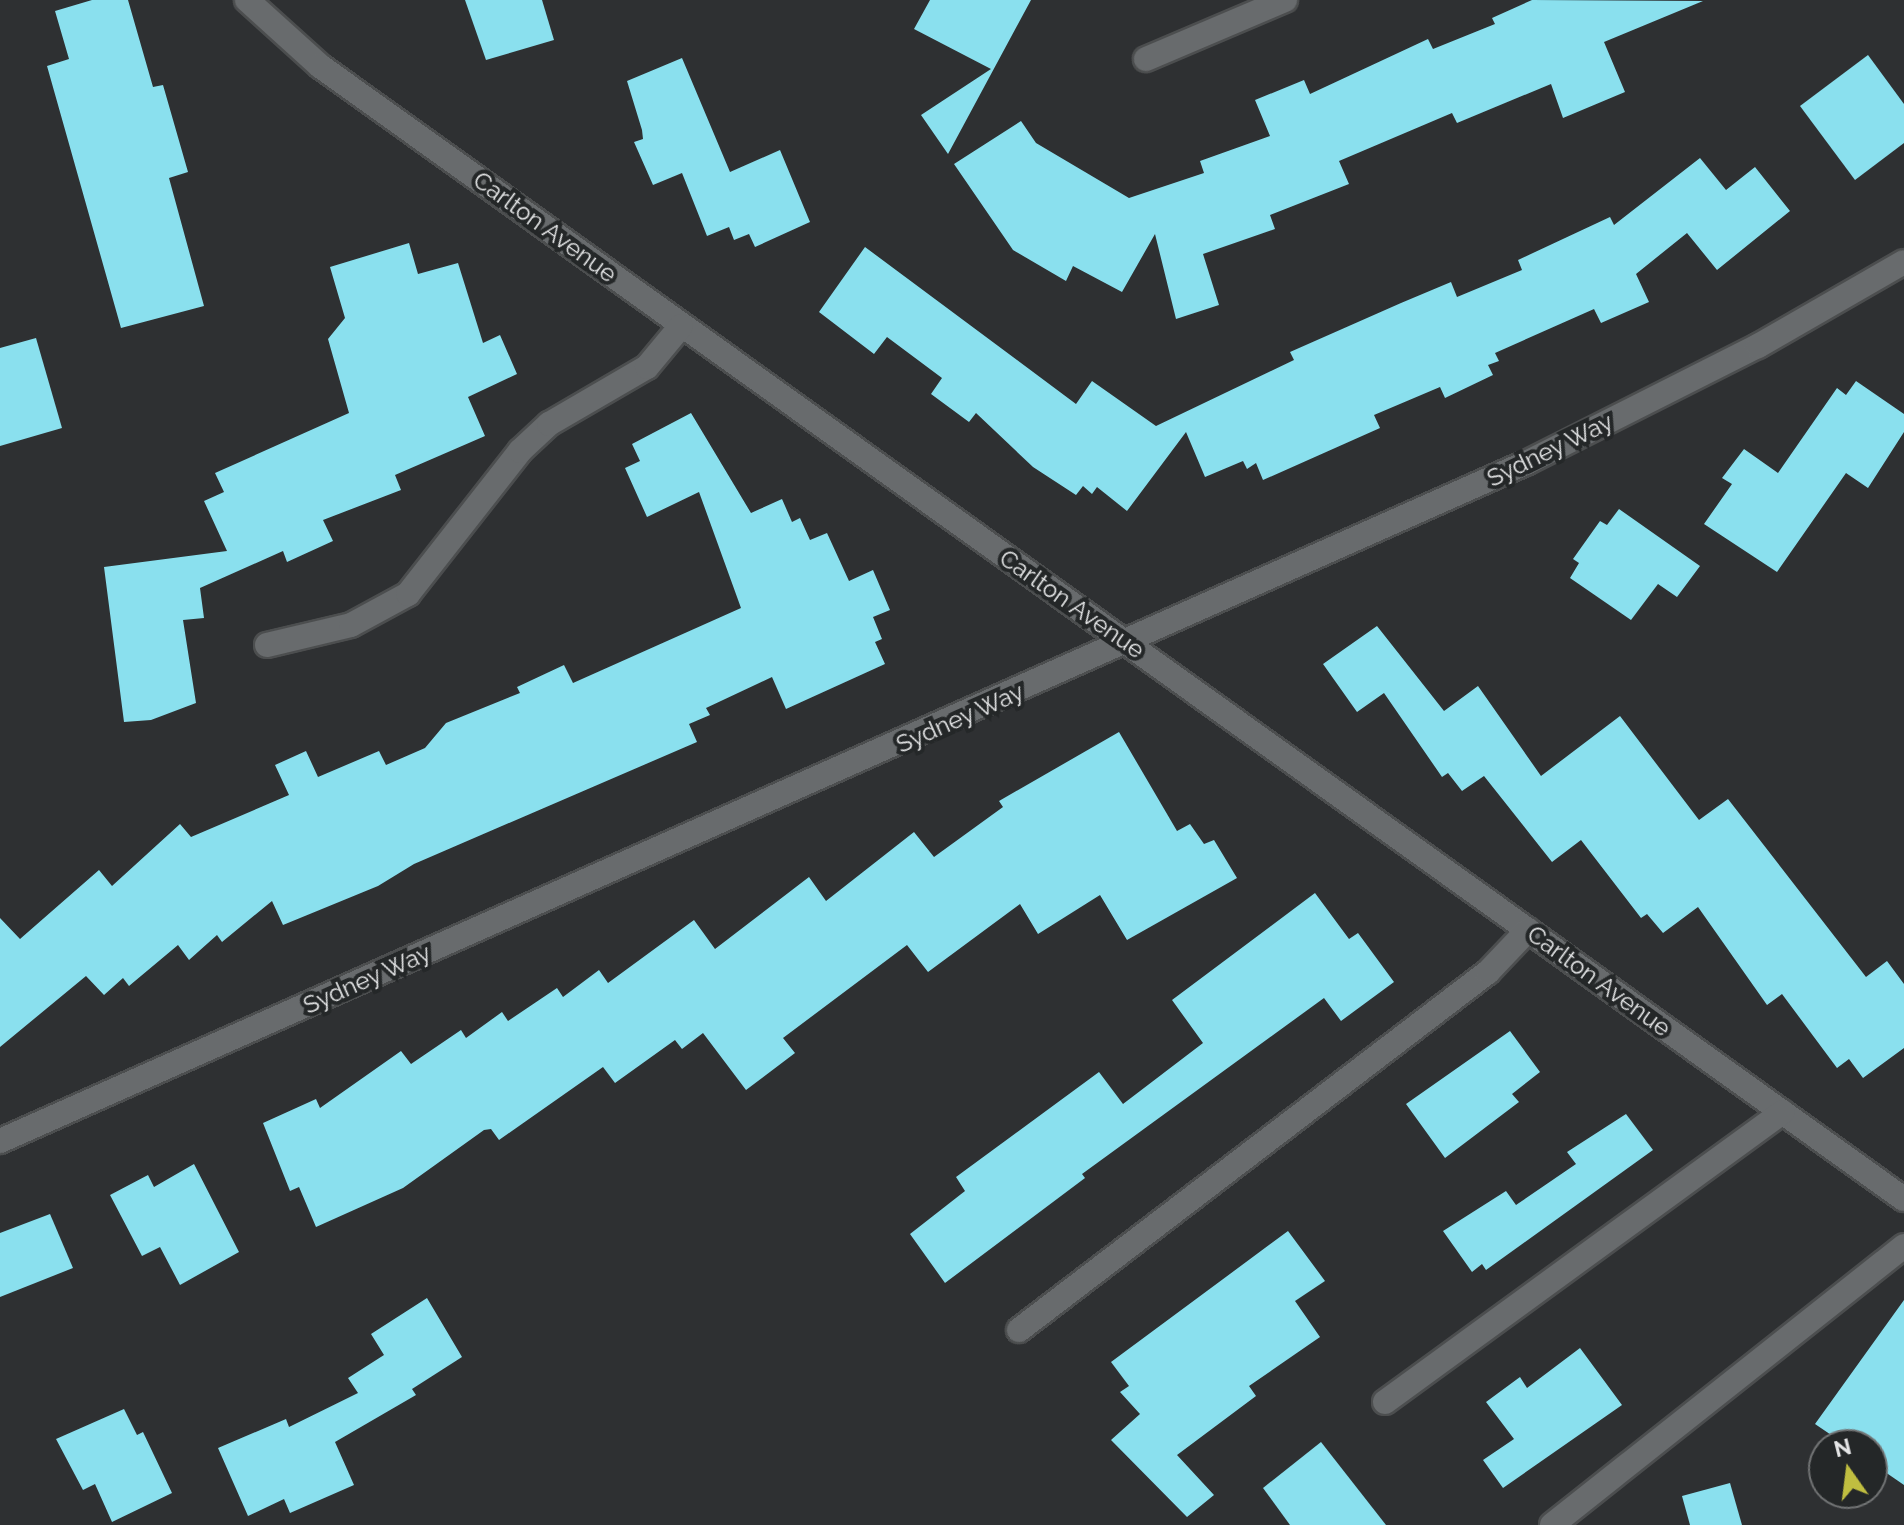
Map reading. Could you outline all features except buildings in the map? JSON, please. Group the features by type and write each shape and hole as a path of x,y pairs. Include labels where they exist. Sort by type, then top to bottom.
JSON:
{"street":[{"name":"Carlton Avenue","path":"247,0 320,66 1904,1199"},
{"path":"1146,59 1285,0"},
{"name":"Sydney Way","path":"0,1141 1129,644 1526,463 1758,346 1904,262"},
{"path":"267,645 351,625 408,594 520,451 549,424 647,367 681,326"},
{"path":"1019,1330 1488,972 1528,930"},
{"path":"1385,1402 1783,1112"},
{"path":"1552,1525 1904,1246"}]}
